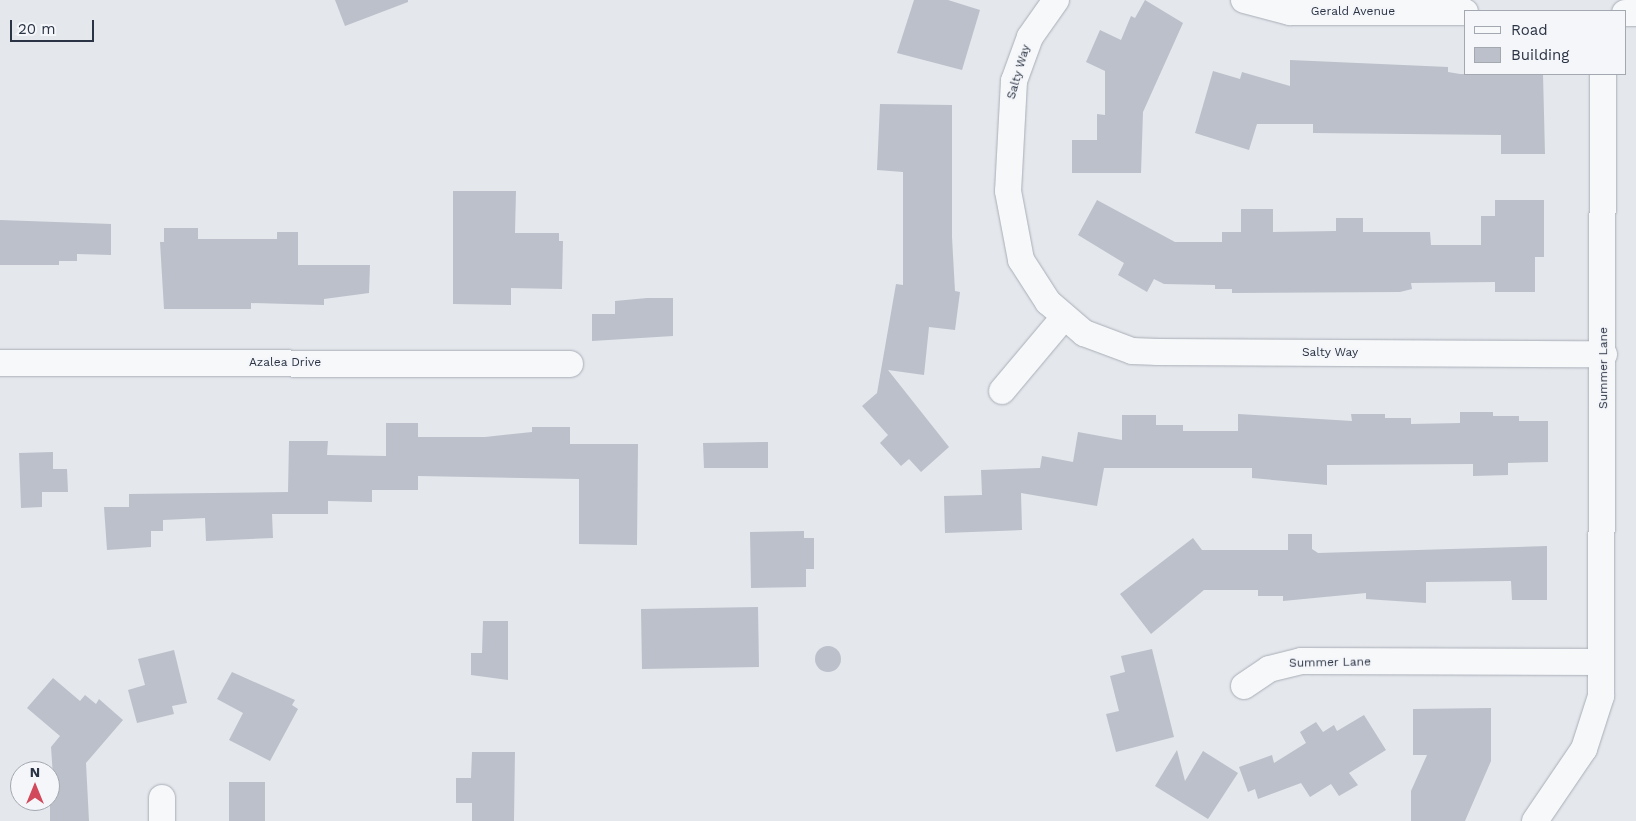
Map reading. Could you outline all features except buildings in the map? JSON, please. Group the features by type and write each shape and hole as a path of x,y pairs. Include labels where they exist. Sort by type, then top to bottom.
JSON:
{"street":[{"name":"Salty Way","path":"1056,0 1030,37 1014,82 1008,181 1021,260 1048,302 1084,333 1132,350 1604,354"},
{"name":"Gerald Avenue","path":"1244,0 1290,12 1464,12"},
{"name":"Summer Lane","path":"1535,821 1591,735 1600,701 1602,662 1604,354 1603,75"},
{"path":"1002,391 1064,317"},
{"name":"Azalea Drive","path":"0,363 570,364"},
{"name":"Summer Lane","path":"1244,686 1269,669 1301,661 1602,662"}]}
